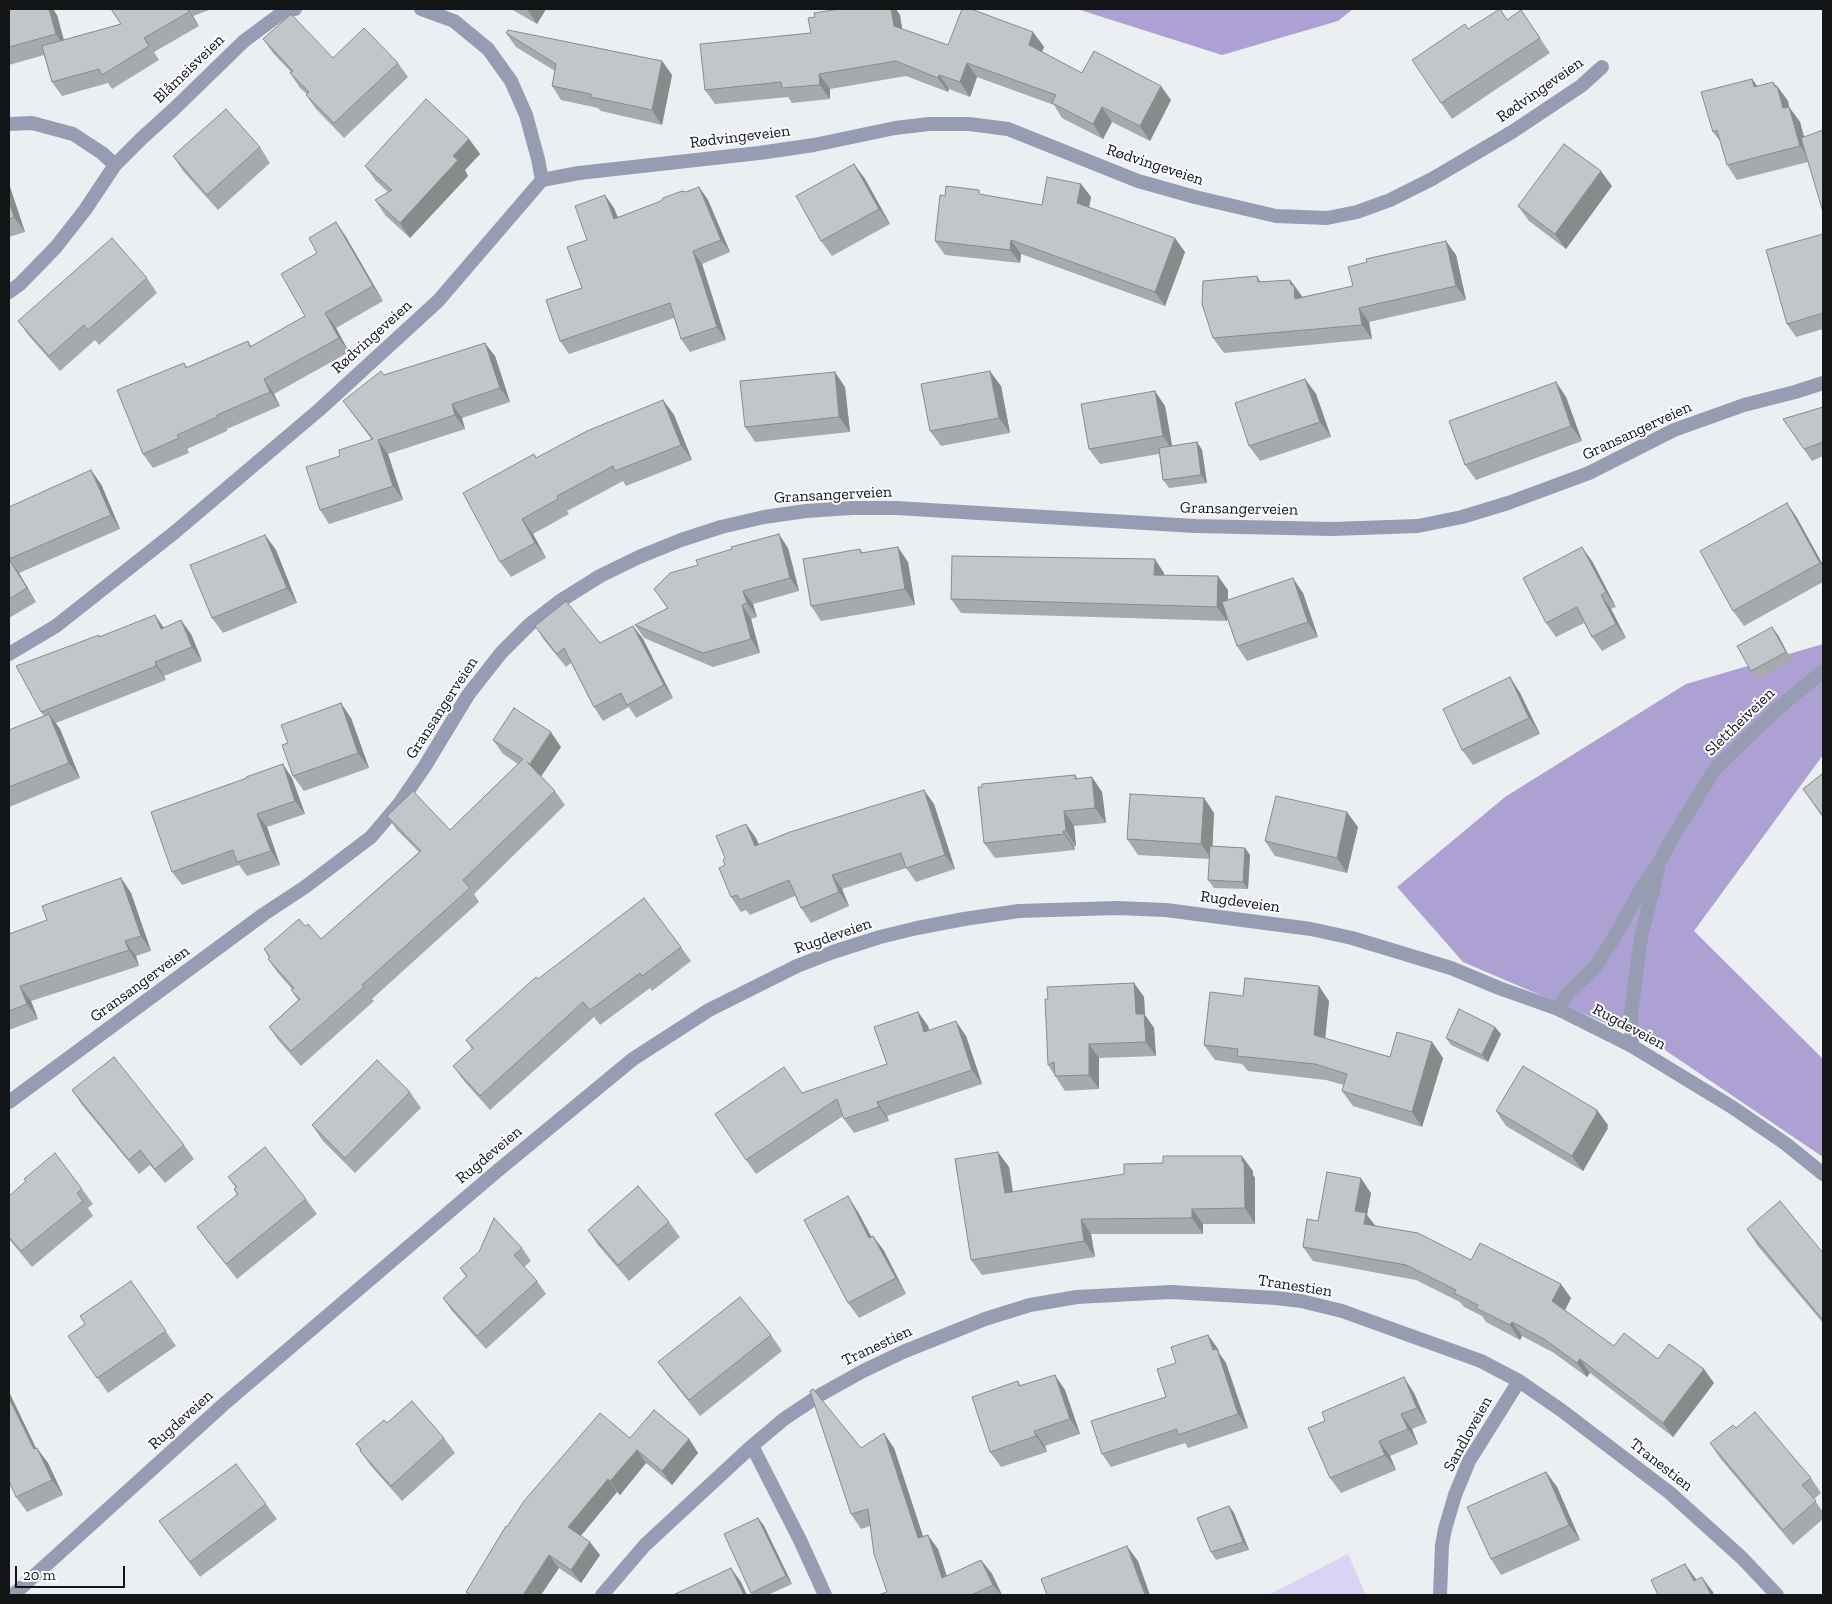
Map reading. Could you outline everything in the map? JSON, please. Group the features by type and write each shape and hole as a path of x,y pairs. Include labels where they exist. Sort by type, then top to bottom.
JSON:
{"street":[{"name":"Blåmeisveien","path":"9,292 20,284 56,247 85,210 115,165 244,40 283,12 295,9"},
{"path":"421,9 454,21 488,50 511,81 526,116 542,180"},
{"name":"Rødvingeveien","path":"9,654 56,626 175,532 319,410 438,301 542,180 579,173 814,145 894,128 929,124 969,124 1008,129 1138,181 1195,197 1276,216 1327,218 1357,212 1390,200 1432,179 1512,132 1581,86 1602,67"},
{"path":"9,124 32,123 73,134 102,153 115,165"},
{"name":"Gransangerveien","path":"9,1102 371,837 399,804 425,766 468,695 501,653 530,624 560,601 600,576 639,557 681,540 721,527 764,517 806,511 852,508 905,509 1195,526 1332,529 1418,526 1462,517 1508,503 1589,473 1674,430 1744,405 1823,383"},
{"name":"Slettheiveien","path":"1558,1009 1567,994 1594,968 1611,943 1644,884 1661,860 1668,845 1715,769 1775,711 1823,671"},
{"name":"Slettheiveien","path":"1632,1046 1630,1014 1641,937 1661,860"},
{"name":"Rugdeveien","path":"13,1595 224,1404 496,1172 633,1059 709,1010 797,966 880,937 917,928 1019,911 1117,908 1166,910 1311,929 1352,938 1451,968 1499,988 1558,1009 1632,1046 1740,1112 1786,1144 1823,1174"},
{"name":"Tranestien","path":"602,1595 645,1545 752,1446 784,1419 820,1394 862,1371 903,1352 985,1319 1030,1305 1077,1297 1171,1292 1301,1301 1350,1314 1481,1361 1519,1381 1561,1410 1670,1493 1742,1558 1777,1595"},
{"name":"Sandloveien","path":"1440,1595 1444,1529 1455,1495 1469,1461 1519,1381"},
{"path":"752,1446 800,1540 825,1595"}],"shaded area":[{"path":"1077,9 1353,9 1338,21 1222,55"},
{"path":"1823,644 1823,755 1694,931 1823,1059 1823,1157 1659,1046 1463,962 1397,887 1505,797 1686,684"},
{"path":"1348,1554 1366,1595 1268,1595"}],"building":[{"path":"9,9 49,9 56,34 9,47"},
{"path":"111,9 187,9 189,12 144,38 149,46 102,75 99,69 52,82 42,46 121,24"},
{"path":"839,9 891,9 894,26 948,45 962,9 971,9 1033,32 1029,45 1082,73 1094,51 1161,86 1140,126 1102,107 1093,124 1052,103 1056,95 967,63 960,82 939,75 938,78 896,61 819,74 820,85 782,88 781,82 705,90 700,44 811,33 808,18 815,17 814,13"},
{"path":"1500,9 1507,20 1521,10 1540,38 1441,103 1412,60 1465,24 1468,29"},
{"path":"291,14 333,58 364,28 398,63 334,123 306,95 309,92 290,73 293,71 263,39"},
{"path":"508,30 662,61 652,110 591,97 591,94 552,86 556,64 506,33"},
{"path":"1752,79 1754,87 1773,82 1775,87 1777,86 1783,108 1789,107 1800,146 1727,165 1717,130 1713,132 1701,92"},
{"path":"426,99 469,139 453,156 458,160 400,223 375,200 392,190 365,166"},
{"path":"226,109 260,147 207,195 173,156"},
{"path":"1823,130 1823,212 1801,138"},
{"path":"1564,144 1601,171 1555,234 1518,206"},
{"path":"854,164 879,209 821,241 796,196"},
{"path":"1047,177 1081,184 1077,203 1175,238 1155,292 1011,240 1010,250 935,241 940,195 945,196 946,186 979,190 979,194 1042,205"},
{"path":"699,187 721,240 693,251 717,327 681,339 670,303 560,341 546,300 582,288 567,247 587,240 575,206 605,195 614,219 661,201 663,198"},
{"path":"9,201 14,217 9,219"},
{"path":"336,222 373,286 325,313 339,338 264,379 270,392 217,415 217,417 177,435 179,438 143,454 117,390 184,363 186,368 248,341 250,347 305,316 281,274 317,253 309,238"},
{"path":"1823,234 1823,313 1787,324 1766,250"},
{"path":"112,238 147,278 88,330 84,325 49,356 18,321"},
{"path":"1446,241 1456,286 1359,308 1362,325 1213,338 1202,304 1203,281 1257,276 1258,282 1290,280 1291,285 1294,285 1295,299 1353,286 1348,267 1367,262 1366,259"},
{"path":"485,343 500,388 452,404 455,415 378,440 393,486 320,510 306,467 340,456 339,450 373,439 343,401 381,371 384,375"},
{"path":"990,371 999,418 930,431 921,384"},
{"path":"835,372 839,417 745,427 740,381"},
{"path":"1305,379 1320,422 1249,446 1235,403"},
{"path":"1556,382 1571,426 1465,465 1449,421"},
{"path":"1155,391 1163,436 1089,449 1081,404"},
{"path":"663,400 681,445 615,471 613,466 557,496 558,499 522,519 535,543 500,562 463,493 534,454 536,458 587,431"},
{"path":"1823,407 1823,442 1804,449 1783,419"},
{"path":"1197,442 1201,475 1163,480 1159,448"},
{"path":"91,470 111,515 9,559 9,507"},
{"path":"1787,503 1820,563 1733,611 1700,551"},
{"path":"779,534 790,578 743,591 747,603 742,605 751,639 703,653 635,625 668,608 654,589 670,573 698,565 696,560 732,549 731,547"},
{"path":"265,535 287,588 212,618 190,565"},
{"path":"898,547 905,589 811,606 803,559 860,549 861,553"},
{"path":"1582,547 1606,592 1601,595 1616,624 1592,637 1577,607 1546,623 1523,578"},
{"path":"952,556 1155,559 1154,575 1218,576 1217,607 951,599"},
{"path":"9,559 27,588 9,599"},
{"path":"1293,578 1308,622 1237,646 1222,602"},
{"path":"566,601 600,643 633,626 664,685 627,705 621,693 594,707 564,648 557,654 535,626"},
{"path":"155,615 161,629 181,620 192,647 155,662 156,666 41,712 16,666"},
{"path":"1772,627 1786,652 1751,671 1737,646"},
{"path":"1510,677 1529,718 1462,750 1443,709"},
{"path":"341,703 358,753 293,776 282,745 288,743 281,725"},
{"path":"514,708 551,732 530,764 527,762 555,791 463,880 470,888 362,985 364,987 291,1051 269,1027 300,999 291,990 294,988 268,959 270,957 264,949 299,919 305,926 308,924 321,939 421,851 387,816 413,791 450,830 523,759 493,740"},
{"path":"49,714 69,763 9,787 9,730"},
{"path":"283,764 295,801 257,814 271,851 237,862 233,850 172,872 151,812"},
{"path":"1823,773 1823,816 1803,789"},
{"path":"1075,775 1075,779 1092,777 1095,808 1064,811 1066,831 1063,831 1064,834 984,843 978,787 982,787 982,784"},
{"path":"924,790 945,855 906,868 901,853 832,875 839,892 801,908 789,880 740,900 737,895 731,897 719,868 725,865 723,860 725,858 716,836 746,824 755,846 790,832"},
{"path":"1130,794 1204,798 1201,844 1127,839"},
{"path":"1276,796 1347,812 1337,858 1265,841"},
{"path":"1210,846 1245,848 1243,882 1208,880"},
{"path":"121,878 141,936 125,941 129,950 20,986 27,1004 9,1011 9,934 47,920 42,906"},
{"path":"644,898 681,947 642,976 640,973 590,1010 583,1002 480,1096 453,1066 473,1048 466,1040 536,977 538,979"},
{"path":"1245,978 1319,986 1314,1035 1390,1057 1397,1032 1432,1042 1412,1112 1342,1091 1347,1074 1315,1064 1237,1056 1238,1049 1204,1045 1210,992 1243,996"},
{"path":"1134,983 1136,1014 1144,1014 1146,1042 1089,1044 1089,1075 1055,1076 1054,1062 1048,1065 1045,999 1048,999 1047,987"},
{"path":"1459,1009 1495,1027 1482,1055 1446,1038"},
{"path":"918,1012 924,1032 956,1021 972,1070 877,1102 879,1107 844,1119 837,1099 746,1160 715,1114 784,1067 802,1093 887,1064 874,1027"},
{"path":"114,1057 184,1145 155,1169 140,1150 129,1160 72,1090"},
{"path":"377,1060 410,1092 345,1158 312,1125"},
{"path":"1523,1066 1597,1110 1572,1156 1496,1111"},
{"path":"265,1147 306,1199 226,1264 197,1227 238,1194 234,1189 237,1187 228,1177"},
{"path":"998,1152 1005,1193 1124,1174 1124,1164 1163,1163 1163,1156 1242,1156 1242,1162 1244,1162 1245,1208 1192,1209 1192,1218 1081,1219 1084,1241 971,1260 955,1159"},
{"path":"55,1153 82,1189 77,1193 83,1201 21,1251 9,1237 9,1196 26,1181 24,1179"},
{"path":"1327,1172 1361,1178 1355,1211 1366,1213 1364,1224 1418,1233 1471,1260 1480,1243 1561,1284 1552,1301 1614,1346 1624,1333 1658,1359 1669,1344 1704,1369 1663,1423 1580,1359 1577,1363 1544,1339 1512,1322 1510,1325 1476,1308 1478,1305 1454,1293 1456,1290 1406,1265 1303,1247 1307,1219 1318,1221"},
{"path":"638,1186 669,1222 618,1265 588,1230"},
{"path":"848,1196 869,1238 873,1236 896,1278 848,1303 804,1220"},
{"path":"1780,1201 1823,1253 1823,1320 1747,1229"},
{"path":"494,1218 522,1248 514,1255 537,1281 477,1336 443,1298 467,1276 460,1268 479,1252"},
{"path":"131,1281 166,1331 97,1378 68,1336 85,1324 80,1316"},
{"path":"740,1297 771,1335 689,1400 658,1362"},
{"path":"1208,1335 1213,1350 1217,1349 1238,1414 1178,1435 1177,1429 1102,1454 1091,1421 1166,1397 1157,1369 1176,1363 1171,1347"},
{"path":"1055,1375 1070,1419 1034,1431 1036,1436 990,1452 972,1397 1018,1381 1019,1386"},
{"path":"1404,1377 1417,1408 1401,1414 1408,1429 1379,1441 1385,1455 1330,1478 1308,1428 1325,1421 1322,1412"},
{"path":"813,1389 861,1448 884,1433 918,1538 928,1535 942,1578 981,1560 993,1585 971,1595 878,1595 887,1592 874,1554 868,1509 851,1514 810,1391"},
{"path":"9,1398 34,1449 37,1448 52,1480 16,1497 9,1481"},
{"path":"412,1401 444,1438 391,1486 356,1444 384,1420 387,1423"},
{"path":"654,1410 689,1439 662,1471 637,1450 610,1481 608,1479 568,1527 590,1542 571,1570 549,1555 523,1595 471,1595 466,1592 506,1526 524,1501 600,1413 630,1438"},
{"path":"1755,1412 1811,1478 1802,1485 1816,1501 1783,1530 1710,1443 1733,1425 1736,1428"},
{"path":"236,1464 266,1504 190,1562 159,1521"},
{"path":"1546,1472 1569,1525 1491,1559 1467,1507"},
{"path":"1229,1506 1243,1542 1211,1552 1197,1518"},
{"path":"758,1518 786,1576 751,1593 724,1534"},
{"path":"1127,1546 1145,1595 1047,1595 1041,1579"},
{"path":"1685,1564 1694,1581 1702,1577 1711,1595 1658,1595 1651,1580"},
{"path":"731,1568 744,1595 673,1595"}]}
